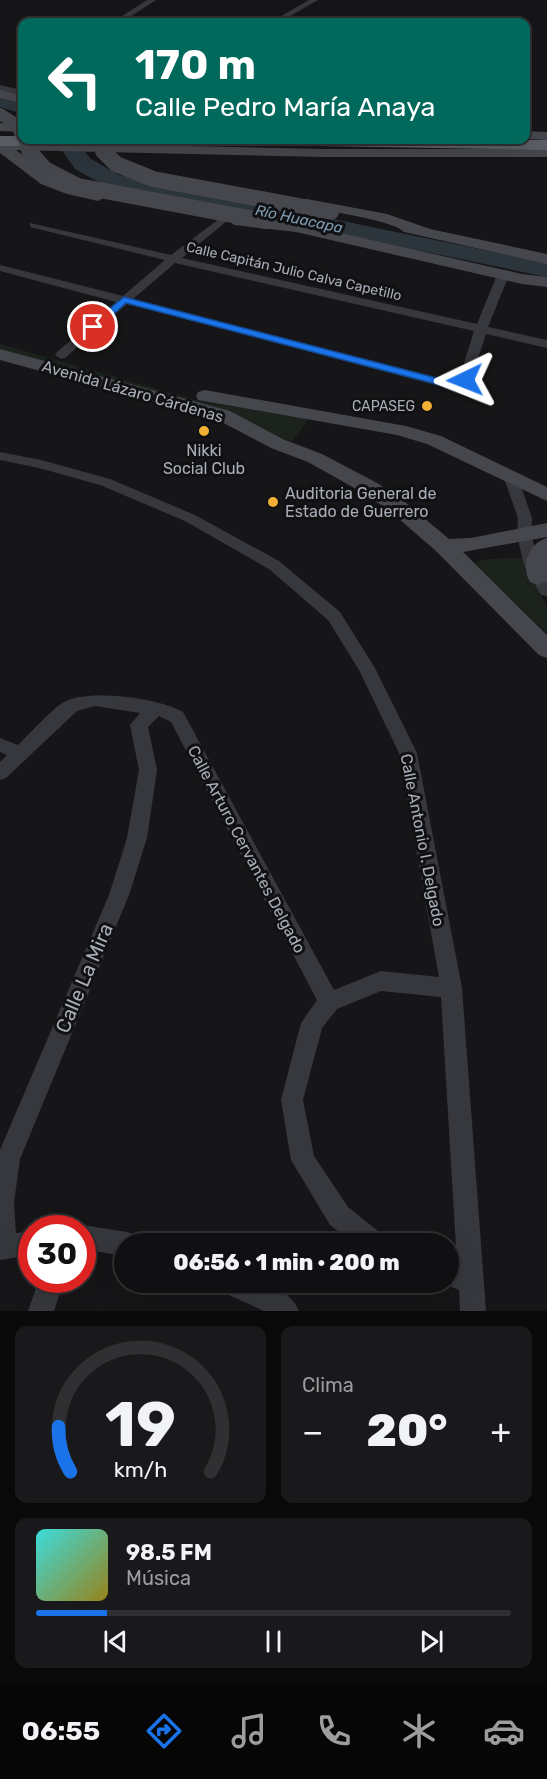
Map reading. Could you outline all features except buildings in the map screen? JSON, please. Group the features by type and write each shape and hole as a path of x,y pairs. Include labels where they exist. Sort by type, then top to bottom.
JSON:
{"highway":[{"path":"0,137 18,138"},
{"path":"0,141 18,142"},
{"path":"530,142 547,143"},
{"path":"530,143 547,143"},
{"path":"74,144 123,146 196,144"}],"main road":[{"path":"0,94 18,98"},
{"path":"0,114 15,124 18,129"},
{"path":"0,127 18,128"},
{"path":"530,135 547,136"},
{"path":"26,144 39,166 64,181 78,186 265,221 503,275 547,282"},
{"path":"100,144 116,164 153,179 331,212 547,259"},
{"path":"123,146 117,153 118,157 126,163 154,174 387,219 424,232"},
{"path":"0,148 123,146 324,153 547,153"},
{"path":"0,148 10,152 30,171 62,188 110,200 223,219 295,228"},
{"name":"Avenida Lázaro Cárdenas","path":"0,339 208,397 399,430 434,440 547,495"},
{"name":"Avenida Lázaro Cárdenas","path":"0,354 223,415 279,444 315,458 372,489 398,507 444,546 547,649"},
{"path":"315,458 301,449 297,442 306,427 316,420 330,417"},
{"path":"444,546 471,545 547,530"},
{"path":"543,584 538,556 547,545"}],"street":[{"path":"123,18 152,0"},
{"path":"282,18 314,0"},
{"path":"0,88 18,92"},
{"path":"61,355 223,219"},
{"name":"Calle Capitán Julio Calva Capetillo","path":"34,225 547,344"},
{"path":"0,268 440,382 460,385 465,380 481,329 503,275"},
{"path":"522,279 547,287"},
{"name":"Calle Antonio I. Delgado","path":"0,456 41,464 105,482 190,518 274,565 334,616 367,668 408,753 451,988 460,1277 473,1311"},
{"path":"511,478 525,518 524,535 532,565 543,584"},
{"name":"Calle Arturo Cervantes Delgado","path":"0,773 71,706 95,700 166,710 177,717 329,1002"},
{"name":"Calle La Mira","path":"3,1247 2,1190 9,1159 119,895 137,838 148,770 139,724 154,710"},
{"path":"0,745 21,753"},
{"path":"361,1233 339,1215 303,1160 292,1100 312,1023 329,1002 381,981 451,988"},
{"path":"96,1239 114,1242"},
{"path":"3,1247 18,1245"},
{"path":"41,1311 47,1293"},
{"path":"254,1293 286,1311"}],"shaded area":[{"path":"0,344 199,401 309,419 291,442 231,413 0,349"},
{"path":"522,558 547,607 547,633 474,563 488,559"}],"waterway":[{"name":"Río Huacapa","path":"0,101 18,107"},
{"name":"Río Huacapa","path":"68,144 83,164 112,180 324,222 547,270"}],"place":[{"name":"CAPASEG","path":"427,406"},
{"name":"Nikki Social Club","path":"204,431"},
{"name":"Auditoria General de Estado de Guerrero","path":"273,502"}],"route":[{"path":"93,327 124,300 451,385 460,385 465,380"}]}
